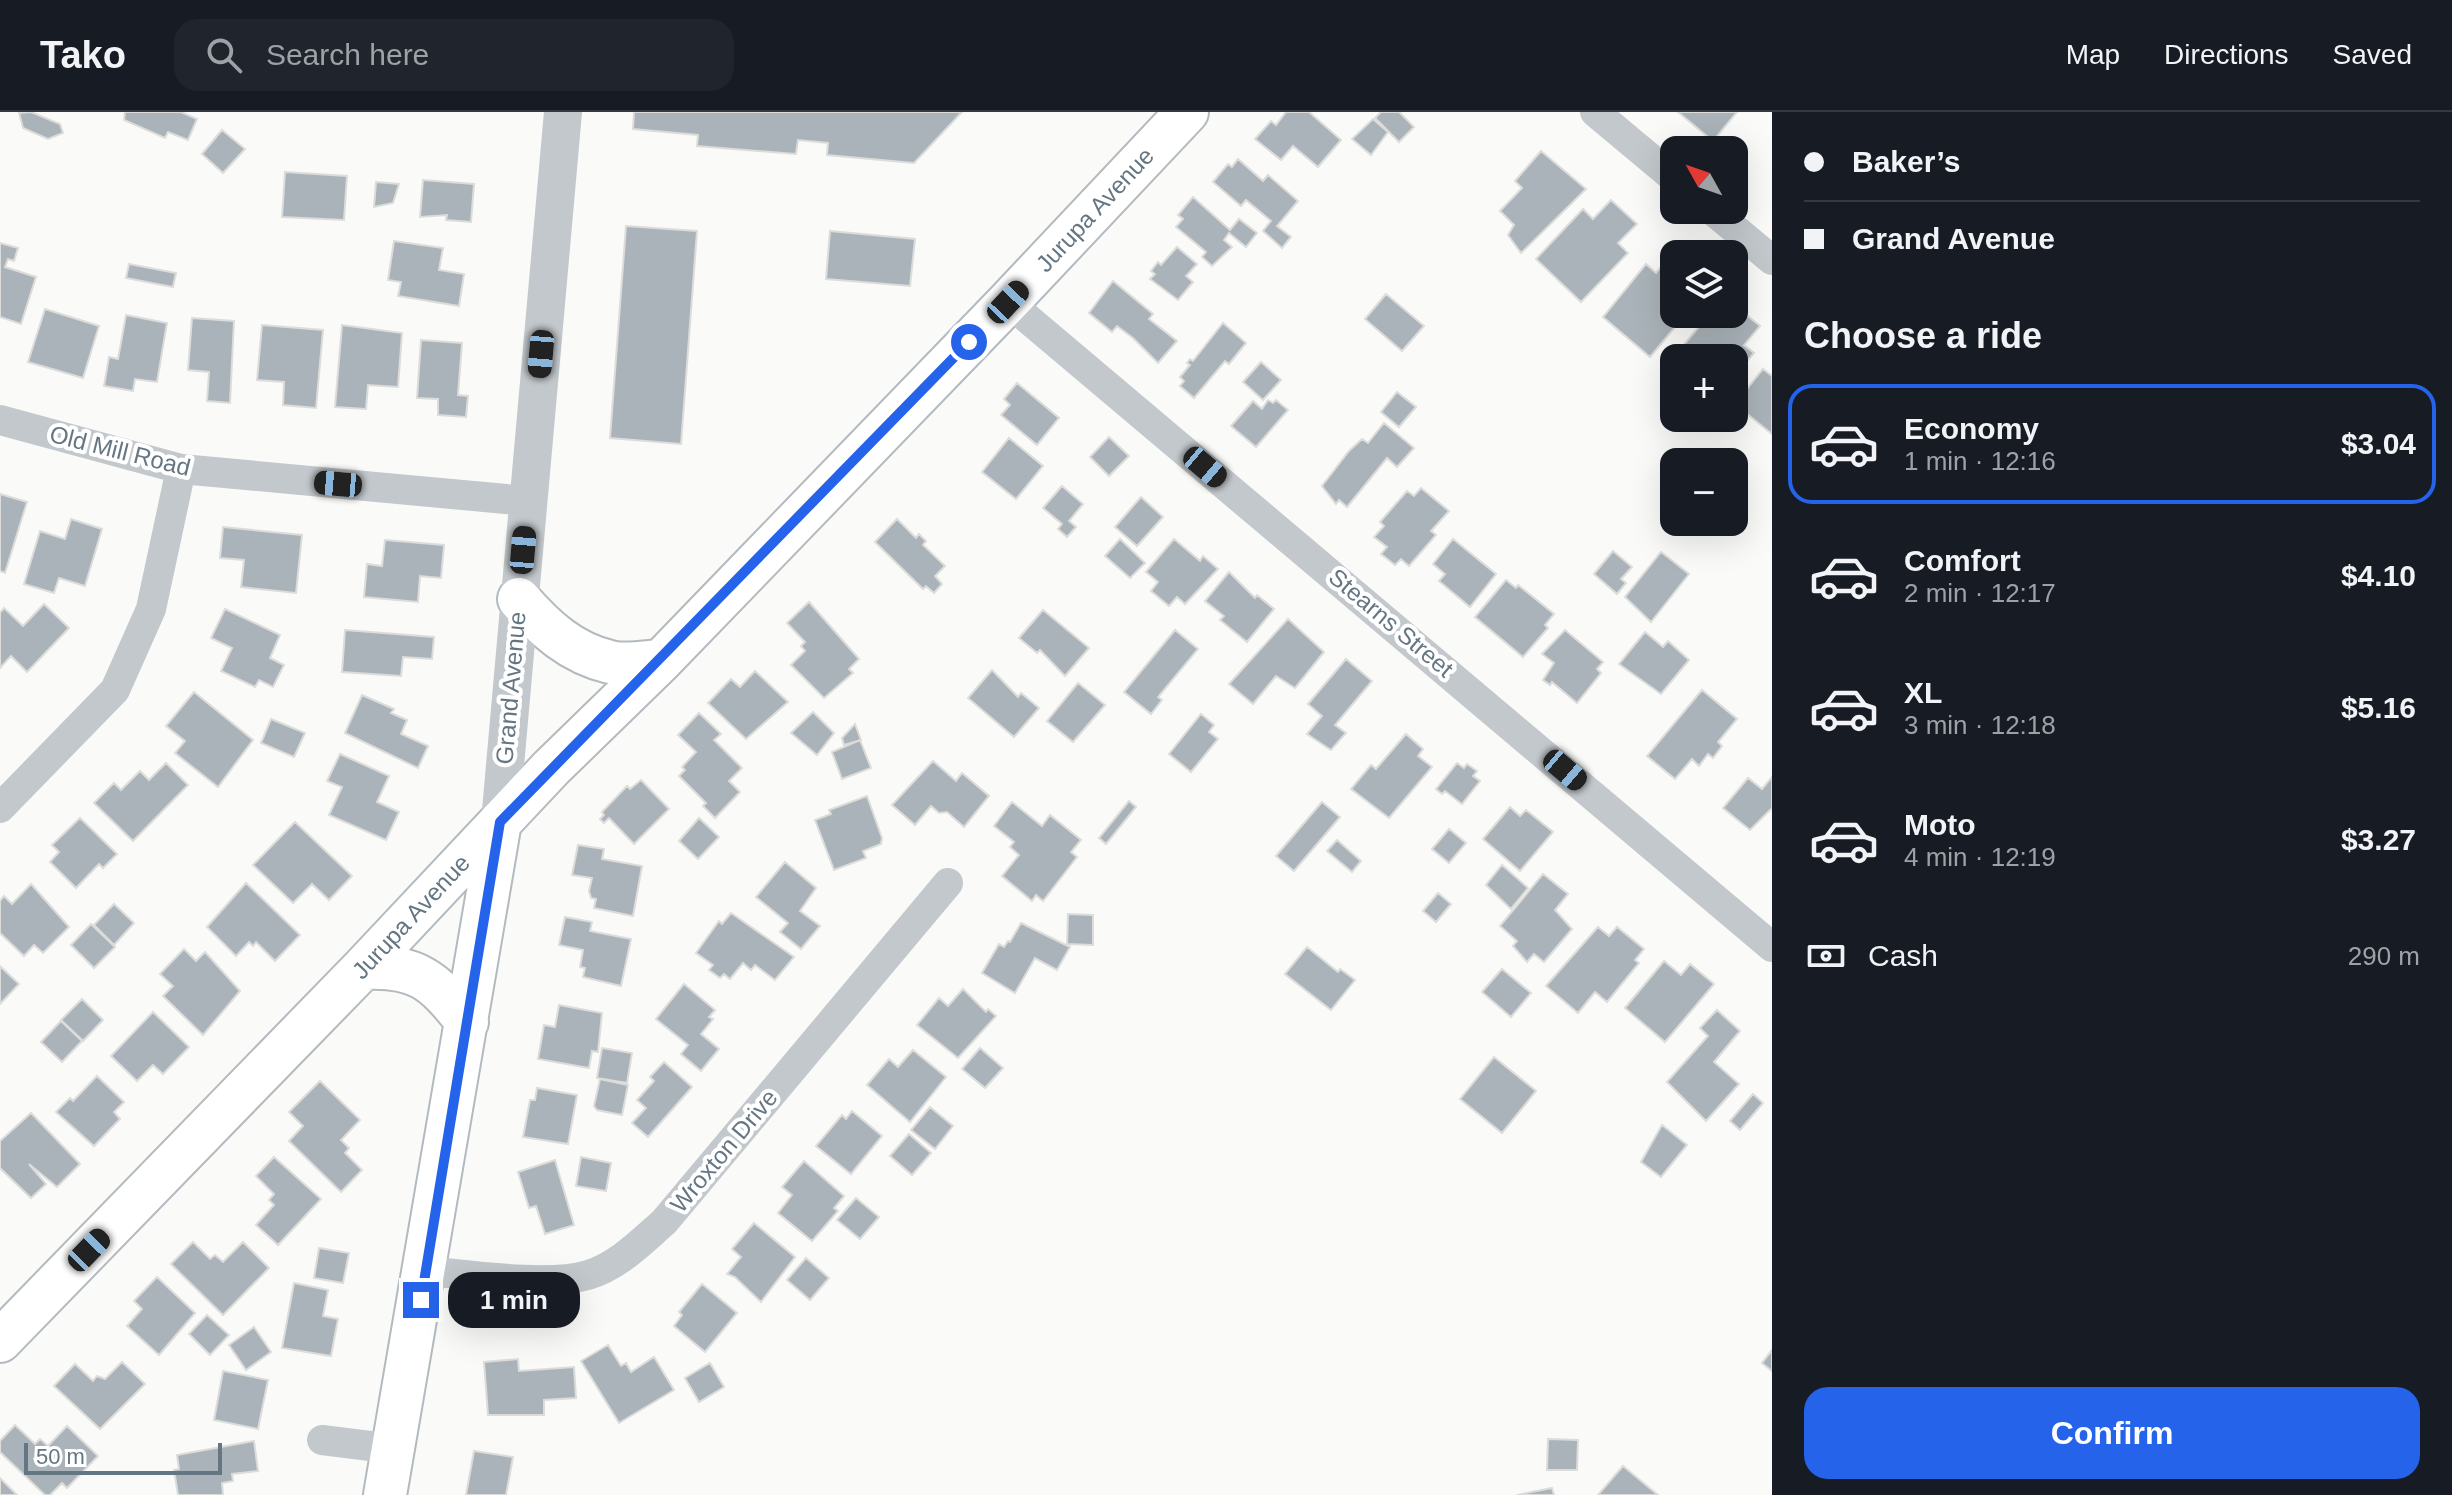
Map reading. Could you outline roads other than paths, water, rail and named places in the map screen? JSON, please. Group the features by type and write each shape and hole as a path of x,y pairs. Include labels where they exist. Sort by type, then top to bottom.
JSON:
{"main road":[{"name":"Jurupa Avenue","path":"0,1341 363,968 500,822 661,661 1008,302 1187,112"},
{"path":"519,599 546,631 578,649 612,663 661,661"},
{"name":"Grand Avenue","path":"385,1495 426,1271 500,822"},
{"path":"363,968 396,966 422,977 446,996 467,1022"}],"street":[{"name":"Grand Avenue","path":"500,822 563,112"},
{"path":"1595,112 1660,166"},
{"path":"1729,224 1772,260"},
{"name":"Stearns Street","path":"1008,302 1772,947"},
{"name":"Old Mill Road","path":"0,420 181,469 527,501"},
{"path":"0,808 115,690 151,609 181,469"},
{"name":"Wroxton Drive","path":"426,1271 521,1280 587,1276 628,1255 664,1222 948,883"},
{"path":"322,1440 394,1449"}]}
